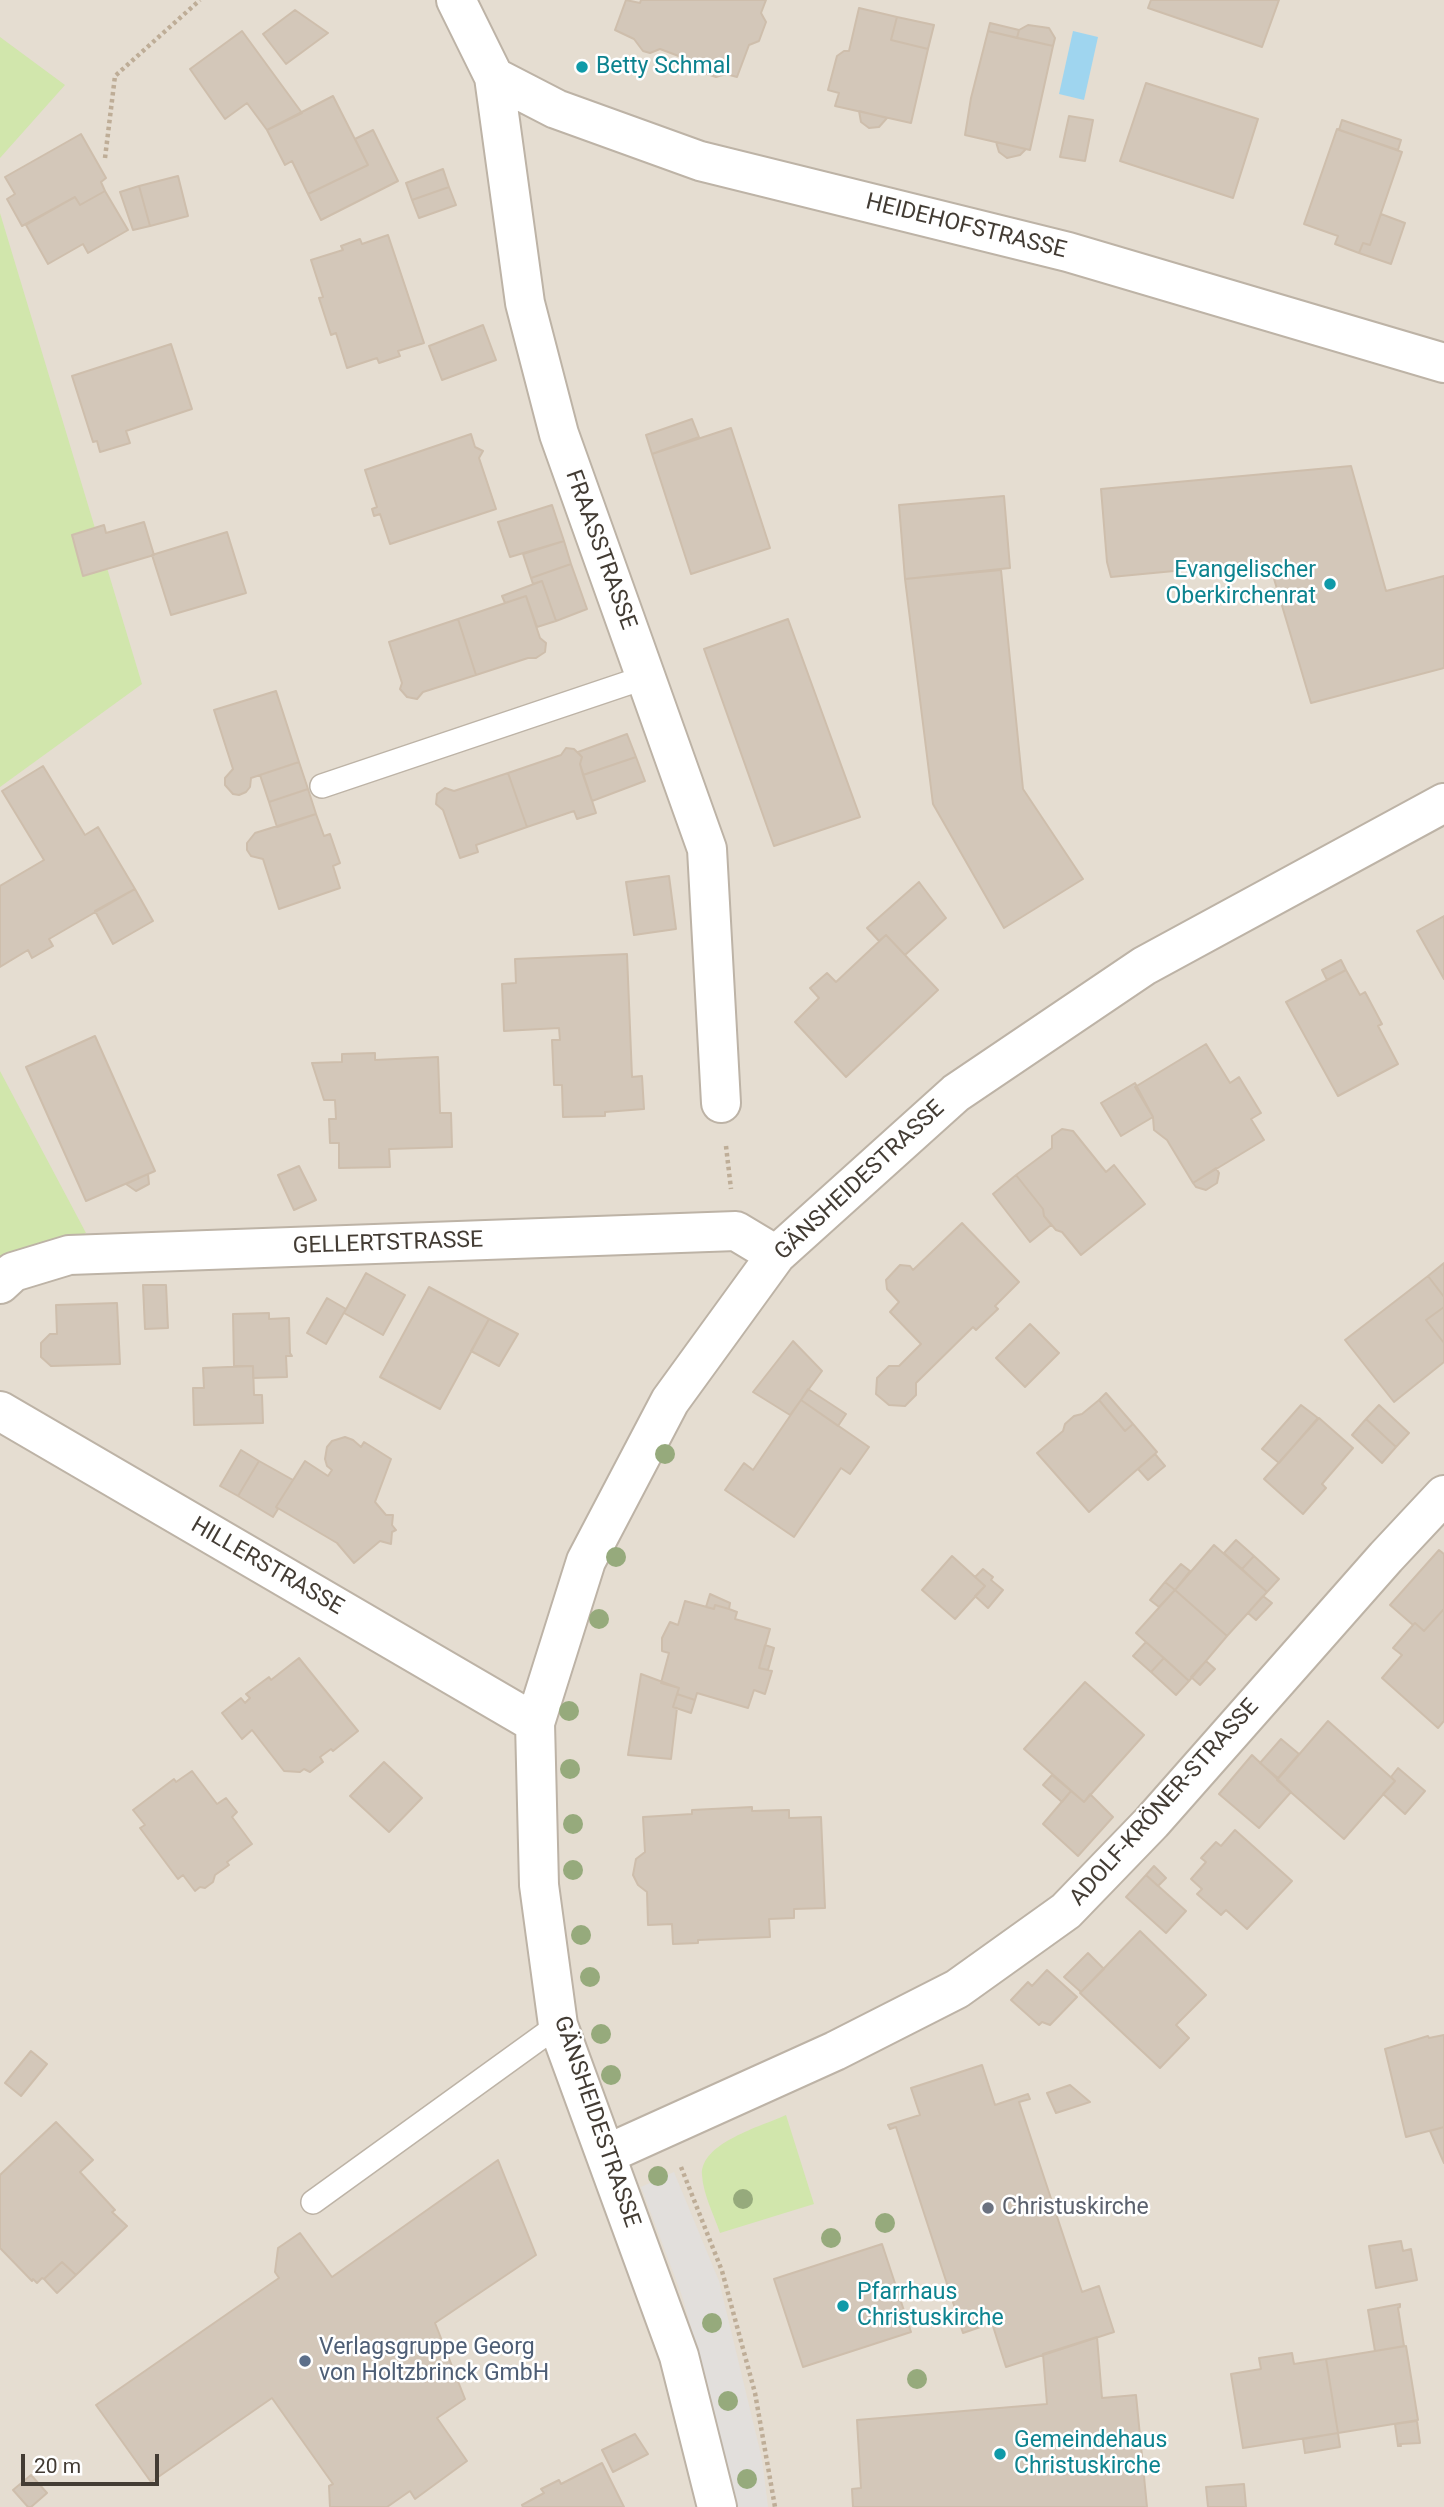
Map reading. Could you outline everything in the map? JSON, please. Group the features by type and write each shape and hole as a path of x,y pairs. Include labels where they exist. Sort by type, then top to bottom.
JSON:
{"street":[{"name":"FRAASSTRASSE","path":"456,0 494,77 525,303 559,434 707,849 721,1103"},
{"name":"HEIDEHOFSTRASSE","path":"494,77 556,109 700,162 1068,253 1444,363"},
{"name":"GÄNSHEIDESTRASSE","path":"717,2507 679,2356 558,2025 539,1885 535,1723 586,1560 670,1401 776,1255 956,1093 1144,966 1444,803"},
{"path":"736,1231 776,1255"},
{"name":"GELLERTSTRASSE","path":"0,1284 13,1272 69,1255 736,1231"},
{"name":"HILLERSTRASSE","path":"1,1413 535,1723"},
{"name":"ADOLF-KRÖNER-STRASSE","path":"607,2154 835,2051 957,1989 1066,1911 1152,1822 1444,1495"}],"lane":[{"path":"322,786 646,677"},
{"path":"313,2202 558,2025"}],"path":[{"path":"105,158 116,76 200,0"},
{"path":"721,1103 736,1231"},
{"path":"664,2128 722,2271 755,2393 775,2507"}],"shaded area":[{"path":"0,0 1444,0 1444,2507 0,2507"},
{"path":"674,2172 719,2281 762,2459 768,2507 733,2507 712,2401 682,2296 641,2187"}],"green space":[{"path":"0,37 65,85 0,158"},
{"path":"0,213 142,684 0,787"},
{"path":"0,1071 86,1233 0,1265"},
{"path":"786,2115 814,2204 720,2233 704,2190 704,2164 721,2145 734,2137"}],"water":[{"path":"1073,31 1098,37 1084,100 1059,94"}],"building":[{"path":"626,0 640,3 641,0 766,0 761,13 766,22 759,41 749,45 737,77 726,74 716,77 707,74 700,64 660,49 650,53 643,51 634,39 615,30"},
{"path":"1151,0 1279,0 1262,47 1148,8"},
{"path":"859,8 897,17 891,40 928,49 911,123 835,106 839,93 828,90 837,56 849,51"},
{"path":"295,10 328,33 286,64 263,34"},
{"path":"897,17 934,25 928,49 891,40"},
{"path":"990,23 1019,30 1017,38 988,31"},
{"path":"1028,25 1049,28 1055,38 1053,46 1017,38 1019,30"},
{"path":"242,31 302,113 267,130 247,103 225,119 190,69"},
{"path":"988,31 1053,46 1030,150 965,135 971,98"},
{"path":"1146,83 1258,119 1233,198 1120,161"},
{"path":"333,96 368,165 308,194 292,161 285,165 267,130"},
{"path":"859,111 887,118 879,127 869,128 861,122"},
{"path":"1069,116 1093,120 1085,161 1060,157"},
{"path":"1342,120 1401,140 1398,150 1339,130"},
{"path":"1337,129 1402,152 1370,245 1363,243 1359,253 1335,244 1338,236 1304,224"},
{"path":"373,130 398,181 321,220 308,194 368,165 355,139"},
{"path":"81,134 106,178 101,182 105,191 80,205 75,197 22,226 7,199 15,194 5,177"},
{"path":"996,142 1026,149 1020,155 1007,158 999,152"},
{"path":"443,169 449,187 412,200 406,183"},
{"path":"178,176 188,216 150,226 139,186"},
{"path":"139,186 150,226 133,230 120,192"},
{"path":"449,187 456,205 419,218 412,200"},
{"path":"105,191 128,230 88,253 83,244 48,264 26,225 75,197 80,205"},
{"path":"1381,214 1405,223 1391,264 1359,253 1363,243 1370,245"},
{"path":"388,235 424,343 398,351 400,356 379,363 377,358 347,368 336,333 331,335 311,260 343,250 341,246 360,239 362,244"},
{"path":"483,325 496,360 442,380 429,346"},
{"path":"171,344 192,409 126,431 130,443 100,452 97,441 93,442 72,376"},
{"path":"692,419 699,437 652,454 646,435"},
{"path":"731,428 770,548 691,574 652,454"},
{"path":"471,434 475,447 483,451 479,458 496,509 390,544 380,514 374,516 372,509 377,507 365,470"},
{"name":"Evangelischer Oberkirchenrat","path":"1351,466 1386,591 1444,576 1444,668 1311,703 1269,562 1111,577 1107,562 1101,489"},
{"path":"1004,496 1010,568 905,579 899,505"},
{"path":"552,505 564,541 510,557 498,522"},
{"path":"144,522 154,555 83,576 72,535 104,525 106,533"},
{"path":"227,532 246,593 171,615 152,555"},
{"path":"564,541 571,564 531,578 523,554"},
{"path":"571,564 587,609 556,621 542,581 533,584 531,578"},
{"path":"1001,570 1023,789 1083,879 1004,928 933,804 905,579"},
{"path":"542,581 556,621 537,627 526,596 505,603 502,596"},
{"path":"526,596 540,638 546,643 545,652 536,658 528,658 476,675 458,619"},
{"path":"458,619 476,675 423,692 417,699 407,697 400,689 402,683 389,642"},
{"path":"788,619 860,817 774,846 704,649"},
{"path":"276,691 299,762 251,778 246,792 233,794 225,785 225,778 233,769 214,710"},
{"path":"627,734 636,757 583,775 580,764 582,757 578,752"},
{"path":"566,748 574,749 582,757 580,764 596,813 577,819 574,811 527,827 508,773 561,755"},
{"path":"636,757 645,781 592,801 583,775"},
{"path":"299,762 308,789 269,802 260,775"},
{"path":"43,766 85,835 98,827 135,889 49,939 53,946 32,958 28,950 0,967 0,886 44,860 2,791"},
{"path":"508,773 527,827 476,845 478,852 460,858 443,810 436,804 437,794 445,788 454,791"},
{"path":"308,789 316,814 277,827 269,802"},
{"path":"316,814 324,836 330,834 340,863 333,866 340,888 279,909 263,859 251,856 247,843 255,833"},
{"path":"669,876 676,929 634,935 626,882"},
{"path":"919,882 946,918 905,955 886,935 879,941 867,928"},
{"path":"135,889 153,921 113,944 95,911"},
{"path":"1444,916 1444,979 1417,931"},
{"path":"886,935 938,990 846,1077 795,1022 819,998 810,988 827,973 836,982"},
{"path":"627,954 632,1077 642,1076 644,1109 605,1112 605,1116 563,1117 562,1085 554,1085 552,1040 560,1040 559,1028 504,1031 502,984 516,983 515,959"},
{"path":"1341,960 1346,970 1327,980 1322,970"},
{"path":"1346,970 1360,995 1365,992 1382,1024 1378,1026 1398,1064 1338,1096 1286,1002"},
{"path":"95,1036 155,1171 86,1201 26,1067"},
{"path":"1206,1044 1230,1083 1239,1077 1261,1113 1251,1119 1264,1140 1193,1183 1167,1140 1154,1130 1153,1117 1135,1087"},
{"path":"375,1053 375,1060 438,1057 440,1113 451,1113 452,1147 389,1149 390,1167 339,1168 339,1143 330,1143 329,1119 336,1119 335,1100 324,1100 312,1063 342,1062 342,1054"},
{"path":"1135,1083 1153,1117 1121,1136 1101,1103"},
{"path":"1062,1129 1073,1131 1106,1172 1114,1165 1145,1204 1081,1255 1044,1216 1043,1209 1016,1175 1052,1148 1052,1136"},
{"path":"299,1166 316,1200 294,1210 278,1175"},
{"path":"1216,1168 1219,1173 1217,1183 1206,1190 1196,1187 1193,1183"},
{"path":"148,1174 149,1184 136,1191 126,1184"},
{"path":"1016,1175 1043,1209 1044,1216 1051,1225 1030,1242 993,1194"},
{"path":"962,1223 1019,1282 995,1306 998,1309 976,1330 973,1327 916,1383 916,1395 905,1406 889,1405 876,1394 877,1378 889,1366 899,1366 921,1344 890,1312 899,1302 887,1289 886,1280 900,1265 910,1266 913,1270"},
{"path":"1444,1263 1444,1297 1428,1276"},
{"path":"366,1273 405,1295 383,1335 344,1313"},
{"path":"1428,1276 1444,1297 1444,1307 1426,1320 1444,1343 1444,1362 1394,1402 1345,1340"},
{"path":"143,1285 166,1285 168,1328 145,1329"},
{"path":"429,1287 489,1319 440,1409 380,1377"},
{"path":"327,1298 346,1309 326,1344 307,1333"},
{"path":"117,1303 120,1364 51,1366 41,1357 41,1343 50,1334 57,1334 56,1305"},
{"path":"1444,1307 1444,1343 1426,1320"},
{"path":"269,1313 269,1319 289,1318 292,1356 286,1356 287,1377 253,1378 253,1366 234,1366 233,1314"},
{"path":"489,1319 518,1334 499,1366 471,1351"},
{"path":"1030,1324 1059,1353 1025,1387 996,1358"},
{"path":"793,1341 822,1371 790,1415 753,1392"},
{"path":"253,1366 254,1395 262,1395 263,1423 194,1425 193,1388 204,1388 203,1368"},
{"path":"808,1389 846,1414 838,1426 801,1400"},
{"path":"1106,1393 1133,1424 1125,1431 1099,1400"},
{"path":"801,1400 869,1447 850,1474 841,1468 794,1537 725,1490 744,1463 753,1470"},
{"path":"1099,1400 1125,1431 1133,1424 1157,1452 1089,1512 1037,1453 1063,1431 1065,1424 1074,1416 1082,1414"},
{"path":"1301,1405 1318,1418 1279,1463 1262,1449"},
{"path":"1379,1405 1409,1433 1396,1447 1366,1419"},
{"path":"1319,1418 1353,1448 1322,1484 1326,1488 1303,1514 1264,1479"},
{"path":"1366,1419 1396,1447 1382,1463 1352,1435"},
{"path":"345,1437 361,1447 364,1442 391,1459 375,1502 386,1515 393,1515 392,1525 396,1530 392,1532 391,1544 380,1541 354,1563 337,1543 276,1507 305,1461 328,1476 332,1470 325,1459 327,1447 332,1441"},
{"path":"241,1450 259,1461 238,1496 220,1486"},
{"path":"1155,1454 1165,1466 1148,1480 1138,1469"},
{"path":"259,1461 293,1480 276,1507 278,1509 273,1517 238,1496"},
{"path":"1236,1540 1254,1556 1242,1569 1224,1553"},
{"path":"1214,1545 1267,1592 1227,1636 1175,1590"},
{"path":"1439,1550 1444,1554 1444,1609 1424,1631 1390,1605"},
{"path":"952,1556 985,1586 955,1619 922,1590"},
{"path":"1254,1556 1279,1579 1267,1592 1242,1569"},
{"path":"1181,1564 1190,1571 1175,1590 1165,1582"},
{"path":"983,1569 1003,1590 988,1608 975,1596 985,1586 975,1577"},
{"path":"1165,1582 1175,1590 1159,1607 1150,1600"},
{"path":"1175,1590 1227,1636 1189,1681 1136,1633"},
{"path":"710,1594 730,1603 729,1609 715,1605 714,1609 706,1607"},
{"path":"1263,1596 1272,1603 1256,1620 1248,1613"},
{"path":"685,1601 714,1609 715,1605 729,1609 737,1612 735,1619 770,1629 759,1668 772,1671 765,1694 754,1690 748,1708 697,1693 695,1700 677,1694 679,1688 661,1683 669,1653 662,1651 662,1638 670,1622 678,1625"},
{"path":"1444,1609 1444,1721 1438,1728 1382,1678 1402,1655 1393,1648 1413,1625 1415,1623 1424,1631"},
{"path":"1146,1642 1164,1658 1151,1672 1133,1656"},
{"path":"765,1645 774,1648 768,1670 759,1668"},
{"path":"299,1658 358,1731 333,1751 331,1749 320,1757 323,1762 310,1772 304,1769 300,1772 284,1771 252,1730 242,1739 222,1713 241,1698 245,1703 250,1698 246,1694 269,1677 271,1680"},
{"path":"1164,1658 1189,1681 1176,1695 1151,1672"},
{"path":"1206,1661 1215,1669 1200,1685 1191,1677"},
{"path":"641,1674 679,1688 673,1707 677,1708 671,1759 628,1755"},
{"path":"1085,1682 1144,1735 1084,1802 1024,1749"},
{"path":"677,1694 695,1700 691,1713 673,1707"},
{"path":"1328,1721 1395,1781 1344,1839 1277,1780"},
{"path":"1281,1739 1299,1754 1278,1778 1260,1763"},
{"path":"1252,1755 1291,1792 1259,1828 1219,1794"},
{"path":"384,1762 422,1798 389,1832 350,1796"},
{"path":"1398,1768 1425,1791 1405,1814 1383,1794 1395,1781 1391,1777"},
{"path":"192,1771 217,1804 226,1798 237,1812 232,1817 252,1844 227,1862 229,1865 215,1875 213,1882 195,1891 183,1875 178,1879 140,1828 145,1825 133,1810 174,1779 176,1782"},
{"path":"1052,1775 1071,1791 1062,1802 1043,1785"},
{"path":"1071,1791 1084,1802 1090,1794 1113,1817 1078,1856 1043,1824"},
{"path":"752,1807 752,1811 789,1810 789,1818 821,1817 825,1908 794,1909 794,1918 769,1919 770,1937 698,1940 698,1943 673,1944 672,1924 648,1925 647,1892 638,1885 633,1875 636,1859 645,1852 643,1817 692,1814 692,1810"},
{"path":"1235,1830 1292,1881 1247,1929 1226,1910 1221,1915 1197,1894 1202,1889 1191,1879 1206,1862 1201,1858 1216,1842 1221,1846"},
{"path":"1154,1866 1166,1878 1158,1886 1146,1875"},
{"path":"1146,1875 1186,1911 1166,1933 1126,1897"},
{"path":"1140,1931 1206,1995 1176,2025 1189,2038 1160,2068 1080,1993"},
{"path":"1088,1953 1104,1969 1081,1992 1064,1977"},
{"path":"1047,1970 1077,1997 1050,2025 1042,2022 1039,2025 1011,2000 1028,1982 1032,1986"},
{"path":"1444,2035 1444,2127 1406,2137 1385,2049 1428,2036"},
{"path":"31,2051 47,2064 21,2096 5,2083"},
{"name":"Christuskirche","path":"982,2065 995,2105 1028,2094 1030,2099 1019,2102 1082,2292 1099,2286 1114,2332 1006,2367 992,2323 963,2333 896,2127 890,2129 888,2125 920,2115 911,2088"},
{"path":"1070,2085 1090,2102 1056,2113 1047,2093"},
{"path":"56,2122 93,2160 80,2172 115,2210 112,2212 127,2226 76,2275 62,2262 37,2283 0,2248 0,2175"},
{"path":"1444,2127 1444,2163 1430,2131"},
{"name":"Verlagsgruppe Georg von Holtzbrinck GmbH","path":"498,2160 536,2255 435,2323 465,2399 437,2418 467,2461 415,2499 410,2491 387,2507 330,2507 329,2486 333,2484 272,2398 151,2482 96,2405 279,2278 275,2272 278,2248 300,2233 332,2277"},
{"path":"1401,2241 1403,2251 1411,2249 1417,2280 1376,2288 1369,2246"},
{"name":"Pfarrhaus Christuskirche","path":"882,2244 911,2332 803,2367 774,2279"},
{"path":"62,2262 76,2275 57,2293 44,2279"},
{"path":"1400,2304 1398,2308 1404,2346 1375,2351 1368,2310"},
{"name":"Gemeindehaus Christuskirche","path":"1097,2337 1102,2398 1136,2395 1147,2507 853,2507 852,2489 861,2488 857,2420 1047,2404 1043,2354"},
{"path":"1406,2346 1418,2420 1338,2433 1326,2359"},
{"path":"1292,2353 1294,2364 1326,2359 1338,2433 1243,2448 1231,2374 1261,2369 1259,2358"},
{"path":"1417,2421 1420,2443 1398,2446 1395,2424"},
{"path":"1338,2433 1340,2447 1305,2453 1303,2439"},
{"path":"635,2434 648,2454 613,2472 602,2450"},
{"path":"602,2463 624,2507 523,2507 522,2505 544,2493 541,2489 559,2480 561,2484"},
{"path":"31,2475 47,2493 28,2507 13,2490"},
{"path":"1244,2484 1246,2507 1208,2507 1206,2487"}],"place":[{"name":"Betty Schmal","path":"582,67"},
{"name":"Evangelischer Oberkirchenrat","path":"1330,584"},
{"name":"Christuskirche","path":"988,2208"},
{"name":"Pfarrhaus Christuskirche","path":"843,2306"},
{"name":"Verlagsgruppe Georg von Holtzbrinck GmbH","path":"305,2361"},
{"name":"Gemeindehaus Christuskirche","path":"1000,2454"}]}
